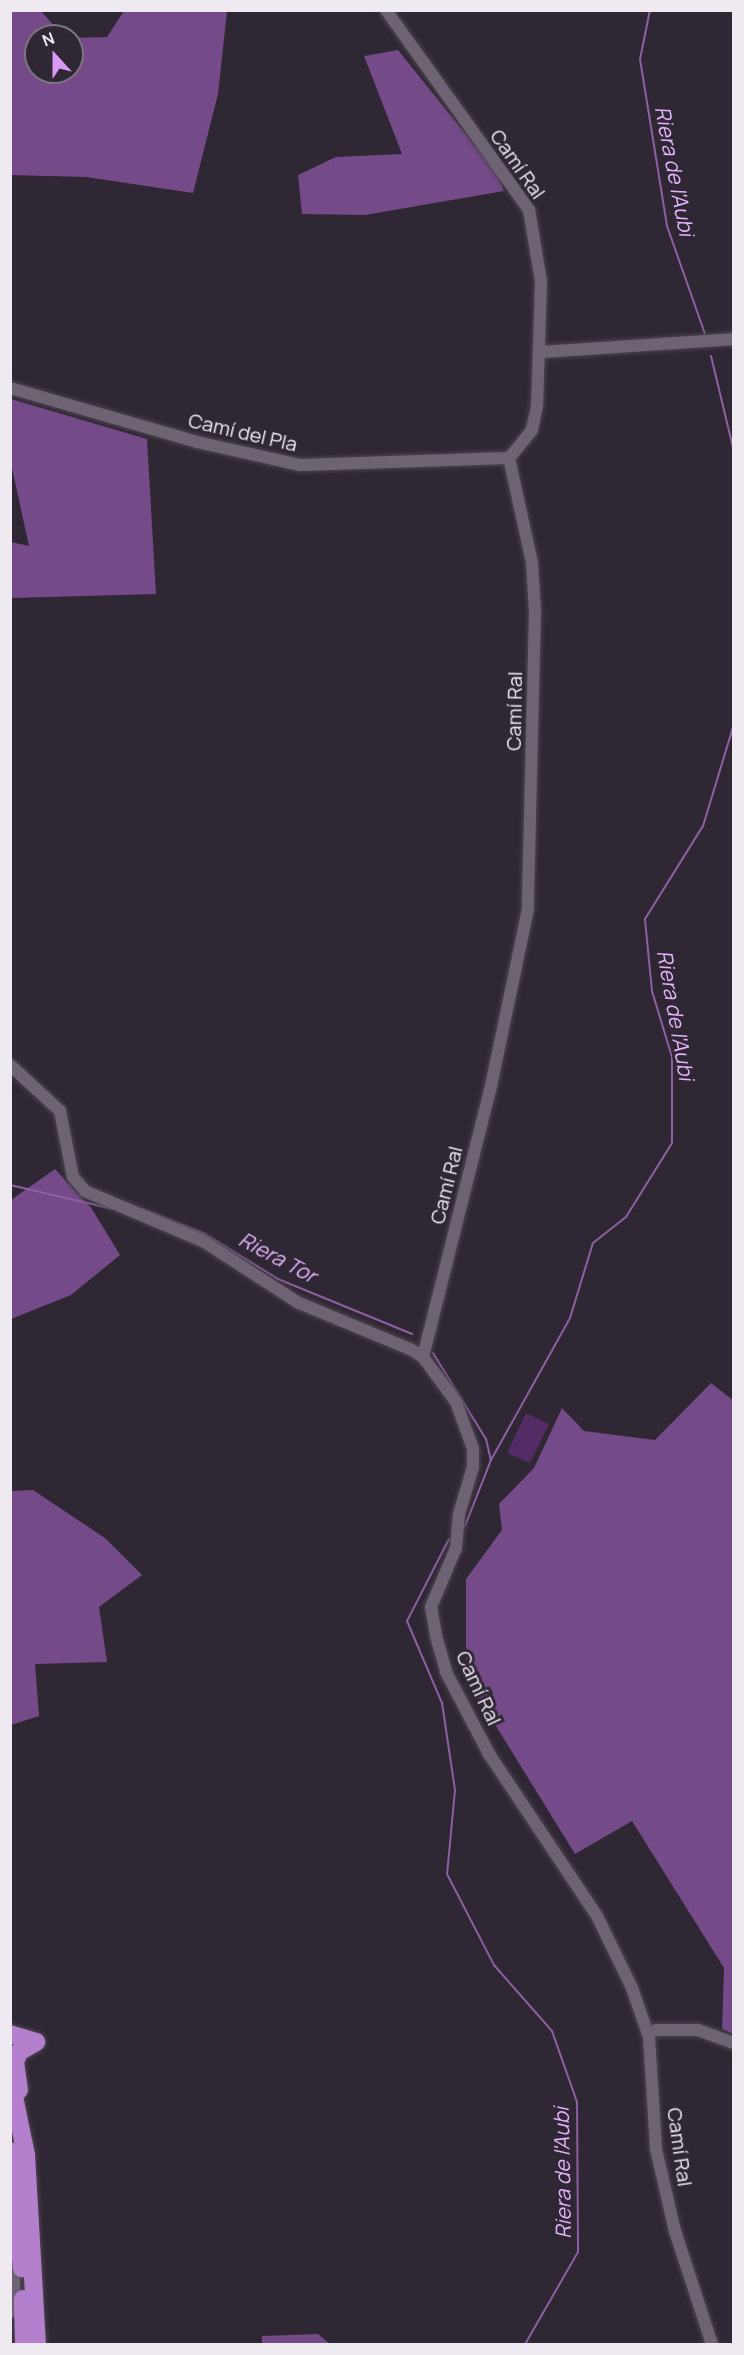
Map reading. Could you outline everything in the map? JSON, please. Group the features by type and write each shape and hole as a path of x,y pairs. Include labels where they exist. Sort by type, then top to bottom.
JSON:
{"highway":[{"path":"10,2034 36,2042 19,2052 15,2062 32,2153 29,2189"},
{"path":"10,2077 29,2189 37,2344"},
{"path":"10,2151 24,2344"}],"street":[{"name":"Camí Ral","path":"386,10 529,210 539,244 540,352 532,430 509,458 532,563 535,612 528,909 494,1076 423,1357 456,1402 473,1449 456,1548 431,1607 443,1663 489,1754 597,1916 632,1988 649,2037 656,2149 675,2231 712,2344"},
{"path":"540,352 734,339"},
{"name":"Camí del Pla","path":"10,388 196,442 300,465 509,458"},
{"path":"10,1065 60,1111 73,1177 85,1191 203,1241 298,1304 391,1338 423,1357"},
{"path":"656,2030 698,2030 734,2043"},
{"path":"10,2217 16,2344"}],"shaded area":[{"path":"11,10 41,11 52,24 24,24 24,84 84,84 84,38 107,37 124,11 227,11 218,94 193,193 86,177 11,175"},
{"path":"398,50 497,173 504,191 365,215 302,214 298,175 336,157 402,154 364,56"},
{"path":"11,399 147,439 156,594 11,598 11,542 29,546 11,464"},
{"path":"55,1169 92,1209 120,1255 71,1295 11,1319 11,1200"},
{"path":"711,1383 734,1401 733,2034 722,2029 724,1968 632,1821 575,1854 467,1679 466,1579 502,1530 499,1504 534,1468 562,1408 584,1431 655,1440"},
{"path":"526,1413 549,1424 530,1463 507,1453"},
{"path":"33,1490 105,1538 142,1575 99,1607 107,1662 35,1664 39,1716 11,1725 11,1491"},
{"path":"318,2334 330,2344 262,2344 262,2336"}],"waterway":[{"name":"Riera de l'Aubi","path":"650,10 640,59 667,226 705,334"},
{"name":"Riera de l'Aubi","path":"711,356 734,452"},
{"name":"Riera de l'Aubi","path":"465,1526 491,1460 570,1318 593,1243 626,1217 672,1143 672,1057 652,991 645,919 703,826 734,724"},
{"name":"Riera Tor","path":"10,1185 113,1209"},
{"name":"Riera Tor","path":"142,1209 205,1234 278,1279 412,1334"},
{"name":"Riera Tor","path":"433,1353 486,1439 491,1460"},
{"name":"Riera de l'Aubi","path":"449,1539 407,1621 442,1703 455,1790 447,1874 494,1965 552,2031 577,2102 578,2252 525,2344"}]}
